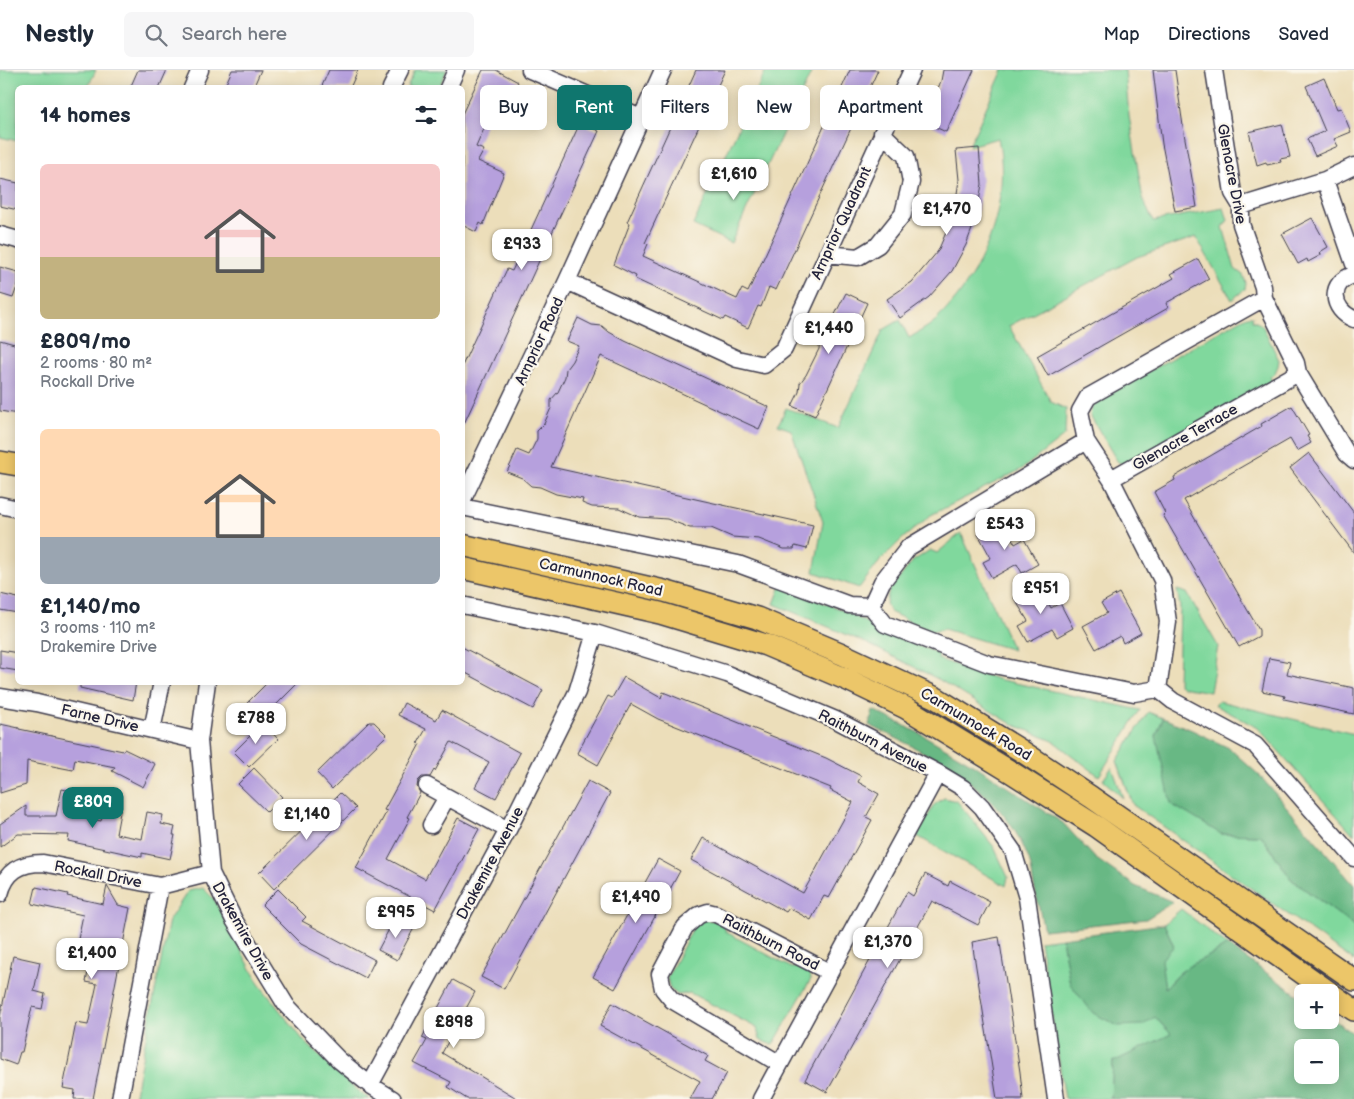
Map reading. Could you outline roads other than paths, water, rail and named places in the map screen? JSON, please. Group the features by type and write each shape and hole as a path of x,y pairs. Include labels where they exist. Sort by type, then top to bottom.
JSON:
{"main road":[{"path":"0,462 15,464"},
{"name":"Carmunnock Road","path":"465,546 664,590 757,618 842,654 936,698 1091,797 1354,980"},
{"name":"Carmunnock Road","path":"465,569 660,612 766,645 848,680 889,700 1003,767 1096,826 1317,984"},
{"name":"Carmunnock Road","path":"1339,999 1354,1010"}],"street":[{"path":"193,85 200,70"},
{"path":"393,85 400,70"},
{"path":"449,85 456,70"},
{"path":"530,70 640,118"},
{"name":"Arnprior Road","path":"465,495 567,281 663,70"},
{"name":"Arnprior Quadrant","path":"567,281 737,359 764,365 784,349 912,70"},
{"name":"Glenacre Drive","path":"1214,70 1233,193 1241,206 1241,224 1263,287 1264,298 1296,363 1298,373 1347,454 1354,460"},
{"path":"827,254 858,257 878,246 903,214 911,182 906,156 882,133"},
{"path":"1241,206 1325,180 1354,166"},
{"path":"1325,180 1354,264"},
{"path":"0,235 15,239"},
{"path":"1354,275 1348,276 1340,283 1336,291 1339,310 1346,316 1354,319"},
{"path":"1158,689 1168,622 1162,580 1111,479 1086,441 1080,411 1088,397 1264,298"},
{"name":"Glenacre Terrace","path":"1111,479 1298,373"},
{"path":"870,606 882,582 909,547 1086,441"},
{"path":"0,505 15,508"},
{"path":"465,507 738,564 849,605 870,606 885,624 989,664 1134,693 1158,689 1173,701 1255,745 1354,858"},
{"name":"Raithburn Avenue","path":"465,606 595,634 727,674 836,720 963,788 982,807 1014,851 1027,898 1056,1099"},
{"name":"Drakemire Avenue","path":"370,1085 508,830 577,692 595,634"},
{"path":"152,730 161,685"},
{"name":"Drakemire Drive","path":"207,685 199,742 211,873 234,920 286,1006 339,1060 370,1085 393,1099"},
{"name":"Farne Drive","path":"0,697 37,703 199,742"},
{"name":"Raithburn Road","path":"761,1099 938,773"},
{"path":"427,786 508,830"},
{"path":"431,825 447,797"},
{"name":"Rockall Drive","path":"0,894 4,880 14,871 29,863 43,863 160,886 211,873"},
{"path":"120,1099 160,886"},
{"name":"Raithburn Road","path":"780,1064 672,1000 663,989 660,974 685,927 698,915 708,912 716,914 829,972"}]}
